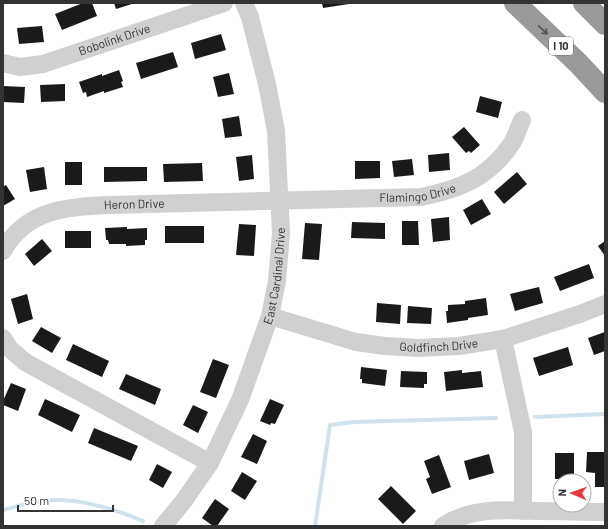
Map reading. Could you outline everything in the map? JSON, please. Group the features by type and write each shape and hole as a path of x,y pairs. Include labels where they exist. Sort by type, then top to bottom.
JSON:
{"highway":[{"name":"I 10","path":"515,3 578,63 605,92"},
{"path":"584,3 605,24"}],"street":[{"name":"Bobolink Drive","path":"3,63 20,67 43,64 224,3"},
{"name":"East Cardinal Drive","path":"163,526 183,502 210,463 240,400 270,316 277,281 282,233 276,131 267,84 250,17 244,3"},
{"name":"Flamingo Drive","path":"280,200 420,197 442,193 467,184 485,173 498,160 512,142 522,120"},
{"name":"Heron Drive","path":"3,251 7,243 32,221 52,211 73,207 280,200"},
{"name":"Goldfinch Drive","path":"270,316 356,342 418,348 458,346 503,339 580,314 605,304"},
{"path":"3,338 10,349 25,362 210,463"},
{"path":"503,339 523,432 523,510"},
{"path":"443,526 464,516 480,512 499,510 605,512"}],"building":[{"path":"83,3 92,3 97,16 62,30 55,14"},
{"path":"114,3 135,3 116,9"},
{"path":"322,3 349,3 349,4 323,8"},
{"path":"42,26 44,42 19,44 17,28"},
{"path":"221,34 226,50 195,59 191,43"},
{"path":"173,52 178,67 141,79 136,63"},
{"path":"119,70 123,81 121,82 123,87 104,93 104,91 87,97 86,92 83,93 79,82"},
{"path":"229,73 234,94 218,97 213,77"},
{"path":"65,84 65,101 41,102 40,85"},
{"path":"3,86 25,87 24,103 3,102"},
{"path":"480,96 502,102 498,118 476,112"},
{"path":"239,116 242,136 225,138 222,119"},
{"path":"464,127 480,145 471,153 469,151 466,153 452,137"},
{"path":"449,153 450,170 429,172 428,155"},
{"path":"252,155 254,179 239,181 236,157"},
{"path":"412,159 414,175 394,177 392,161"},
{"path":"355,161 380,161 380,178 355,179"},
{"path":"65,162 82,162 82,185 65,185"},
{"path":"202,163 203,181 164,182 163,164"},
{"path":"44,167 47,189 30,192 26,170"},
{"path":"104,167 147,167 147,181 104,182"},
{"path":"517,172 527,184 504,204 494,192"},
{"path":"6,185 15,199 3,206 3,187"},
{"path":"482,199 491,214 471,225 463,210"},
{"path":"449,217 450,240 433,242 431,219"},
{"path":"402,221 418,221 419,245 402,245"},
{"path":"352,222 385,223 385,239 351,238"},
{"path":"305,223 322,224 319,260 302,259"},
{"path":"239,224 256,225 254,256 236,255"},
{"path":"165,226 204,226 204,243 165,243"},
{"path":"127,227 127,229 147,228 147,240 145,240 145,245 126,246 126,244 109,244 108,240 106,240 105,228"},
{"path":"65,231 91,231 91,248 65,248"},
{"path":"42,239 52,251 34,266 25,254"},
{"path":"605,241 605,256 598,246"},
{"path":"589,264 594,278 560,291 554,277"},
{"path":"539,287 543,303 515,311 510,294"},
{"path":"27,294 33,319 18,324 11,299"},
{"path":"486,298 488,315 447,323 446,311 448,311 448,305 465,304 465,301"},
{"path":"377,303 401,305 400,324 376,322"},
{"path":"408,306 432,308 431,324 407,323"},
{"path":"41,327 61,338 52,353 32,341"},
{"path":"605,332 605,351 594,355 588,338"},
{"path":"73,344 109,361 102,377 66,360"},
{"path":"568,347 573,365 539,376 533,358"},
{"path":"213,359 229,365 216,398 200,392"},
{"path":"361,367 387,370 385,386 362,383 362,379 360,379"},
{"path":"462,370 462,373 481,371 483,387 446,391 444,372"},
{"path":"401,371 427,372 427,384 424,384 424,388 400,387"},
{"path":"126,374 161,389 155,405 119,389"},
{"path":"11,383 26,389 18,411 3,405 3,401"},
{"path":"45,399 80,415 72,432 38,415"},
{"path":"270,399 284,405 275,424 271,423 270,425 260,421"},
{"path":"193,405 208,412 198,433 183,425"},
{"path":"94,428 138,446 131,461 88,443"},
{"path":"253,434 267,441 257,464 241,457"},
{"path":"587,452 605,452 605,487 595,487 595,473 586,472"},
{"path":"555,453 574,453 574,473 555,473"},
{"path":"489,454 494,473 469,480 464,461"},
{"path":"439,455 451,487 432,494 426,479 430,477 424,461"},
{"path":"157,464 172,472 163,488 149,480"},
{"path":"242,472 257,481 245,500 231,491"},
{"path":"391,486 416,511 403,524 378,499"},
{"path":"215,499 229,509 217,526 213,526 202,518"}],"waterway":[{"path":"535,417 605,414"},
{"path":"315,526 330,425 353,422 496,418"},
{"path":"3,510 38,501 71,501 103,507 143,521"}]}
